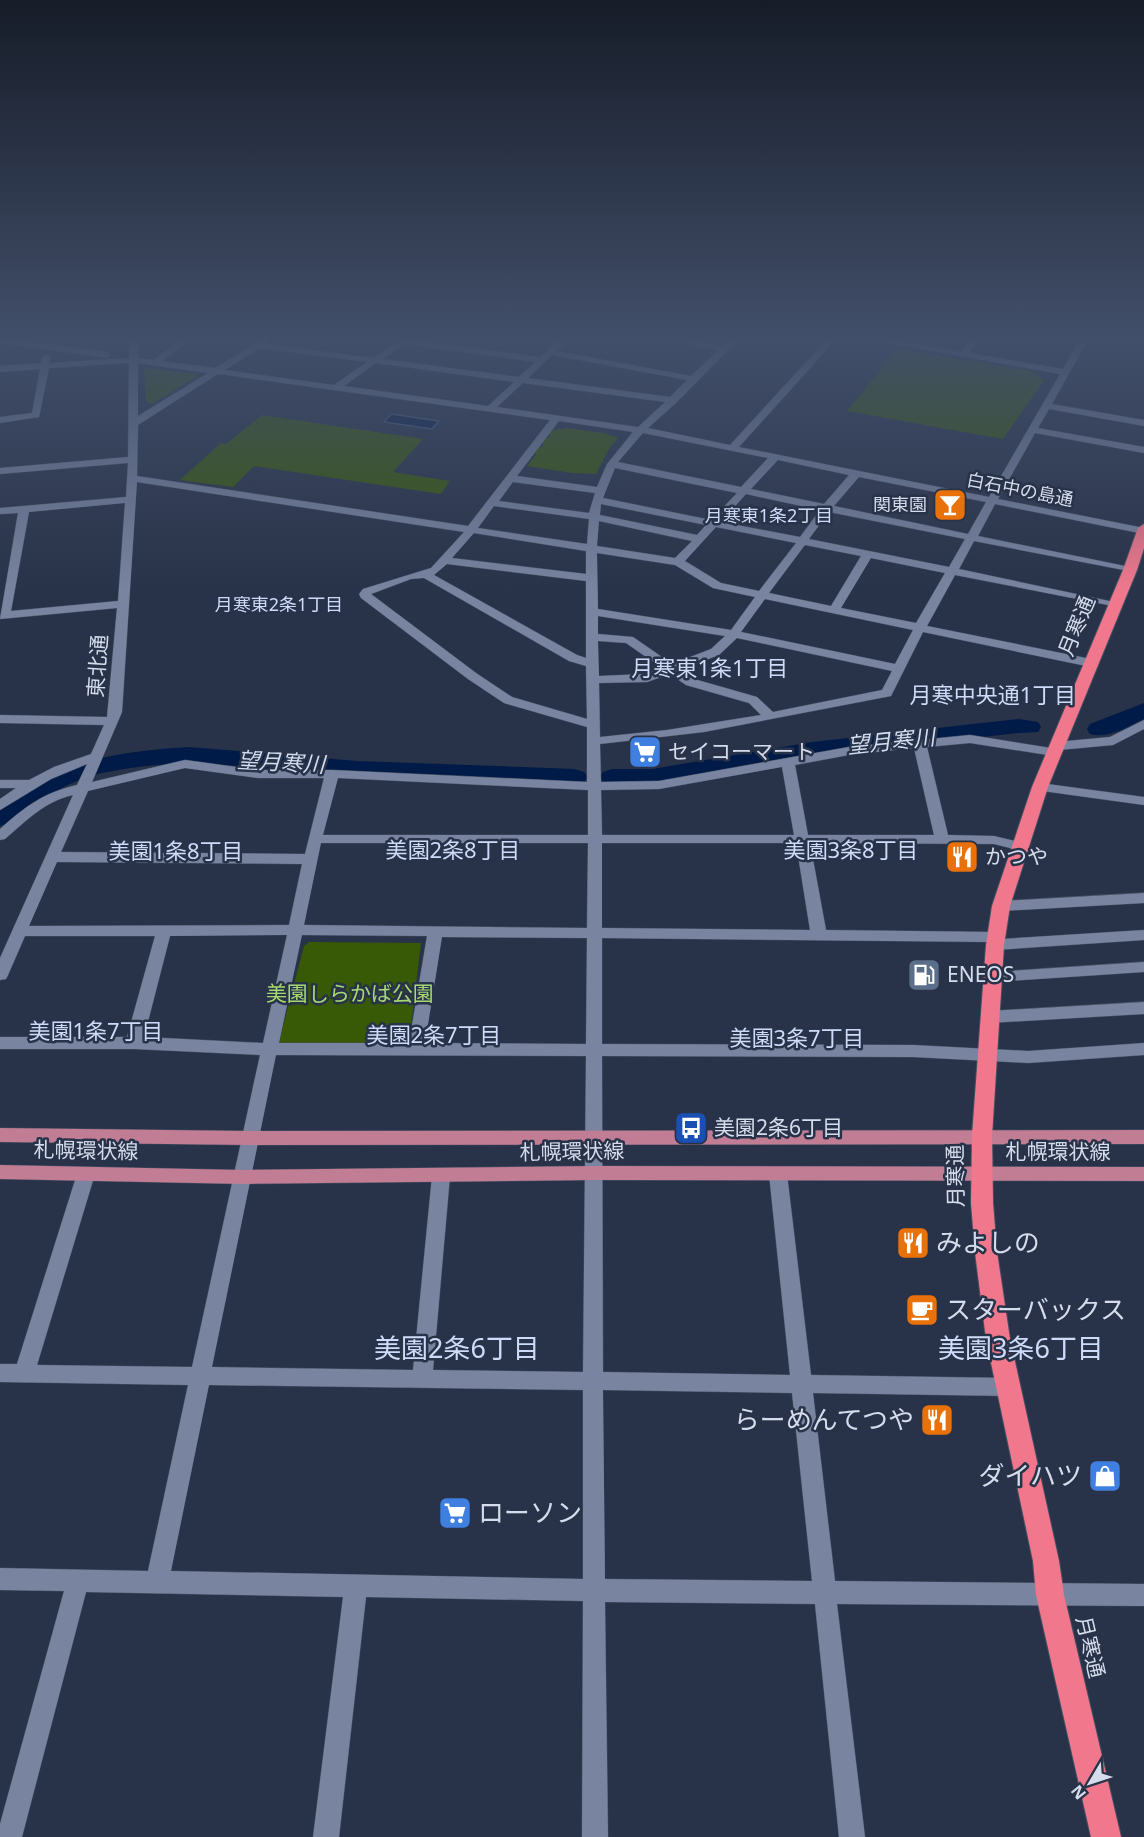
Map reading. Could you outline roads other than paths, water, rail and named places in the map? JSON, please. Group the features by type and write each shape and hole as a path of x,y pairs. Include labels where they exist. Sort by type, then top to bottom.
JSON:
{"highway":[{"name":"月寒通","path":"1106,1837 1050,1595 1046,1561 1008,1387 990,1285 982,1203 982,1136 995,941 1001,906 1040,787 1130,570 1144,530"}],"main road":[{"name":"札幌環状線","path":"0,1135 250,1138 1144,1137"},
{"name":"札幌環状線","path":"0,1172 243,1177 594,1173 1144,1174"}],"street":[{"path":"554,422 470,531 435,570 410,576 367,591 365,594 367,598 472,676 508,700 594,734 646,737 887,693 920,627 1037,422"},
{"name":"白石中の島通","path":"583,422 734,447 991,501 1144,530"},
{"path":"594,1837 593,1381 596,1138 595,786 591,550 598,502 612,464 651,422"},
{"path":"734,447 757,422"},
{"name":"東北通","path":"0,975 116,712 134,423"},
{"path":"1033,430 1144,450"},
{"path":"678,562 776,456"},
{"path":"0,471 133,460"},
{"path":"612,464 1130,570"},
{"path":"426,574 573,658 592,672 647,678 715,652 733,634 826,509 857,472"},
{"path":"509,478 598,502 954,571 1114,606"},
{"path":"132,479 148,479 678,562 717,586 1091,663"},
{"path":"0,511 130,500"},
{"path":"492,503 598,502 699,539"},
{"path":"24,509 3,616 123,604"},
{"path":"834,611 868,554"},
{"path":"444,560 591,578"},
{"path":"592,612 630,616 733,634 900,669"},
{"path":"592,637 629,640 690,682 753,700 770,716"},
{"path":"0,719 112,721"},
{"path":"0,836 23,815 46,799 85,784 185,764 258,774 333,774 424,780 595,786 659,784 849,751 970,739 1055,749 1113,741 1144,724"},
{"path":"920,744 942,838"},
{"path":"0,806 30,784 63,767 96,757"},
{"path":"788,761 819,936"},
{"path":"157,1583 315,839 333,774"},
{"path":"0,784 30,784"},
{"path":"1040,787 1144,801"},
{"path":"315,839 942,838 994,840 1022,847"},
{"path":"53,857 312,859"},
{"path":"1001,906 1144,898"},
{"path":"19,931 435,931 819,936 995,941 1144,936"},
{"path":"134,1044 164,931"},
{"path":"416,1048 435,931"},
{"path":"992,978 1144,967"},
{"path":"989,1017 1144,1008"},
{"path":"0,1043 134,1044 270,1049 913,1051 1028,1057 1144,1049"},
{"path":"24,1373 86,1174"},
{"path":"778,1174 852,1837"},
{"path":"422,1380 441,1176"},
{"path":"0,1373 1008,1387"},
{"path":"0,1579 824,1593 1144,1595"},
{"path":"9,1837 78,1581"},
{"path":"326,1837 356,1585"}],"water":[{"path":"384,422 438,422 432,429"}],"waterway":[{"name":"望月寒川","path":"1099,729 1144,710"},
{"name":"望月寒川","path":"612,777 652,777 812,749 1019,726 1029,727"},
{"name":"望月寒川","path":"0,818 40,789 66,776 111,763 174,756 189,755 358,769 575,777"}],"place":[{"name":"関東園","path":"950,505"},
{"name":"セイコーマート","path":"645,752"},
{"name":"かつや","path":"962,857"},
{"name":"ENEOS","path":"924,975"},
{"name":"美園2条6丁目","path":"691,1128"},
{"name":"みよしの","path":"913,1243"},
{"name":"スターバックス","path":"922,1310"},
{"name":"らーめんてつや","path":"937,1420"},
{"name":"ダイハツ","path":"1105,1476"},
{"name":"ローソン","path":"455,1513"}],"district":[{"name":"月寒東1条2丁目","path":"769,516"},
{"name":"月寒東2条1丁目","path":"279,605"},
{"name":"月寒東1条1丁目","path":"710,668"},
{"name":"月寒中央通1丁目","path":"993,695"},
{"name":"美園2条8丁目","path":"453,850"},
{"name":"美園3条8丁目","path":"851,850"},
{"name":"美園1条8丁目","path":"176,851"},
{"name":"美園1条7丁目","path":"96,1031"},
{"name":"美園2条7丁目","path":"434,1035"},
{"name":"美園3条7丁目","path":"797,1038"},
{"name":"美園2条6丁目","path":"457,1349"},
{"name":"美園3条6丁目","path":"1021,1349"}],"park label":[{"name":"美園しらかば公園","path":"350,994"}]}
